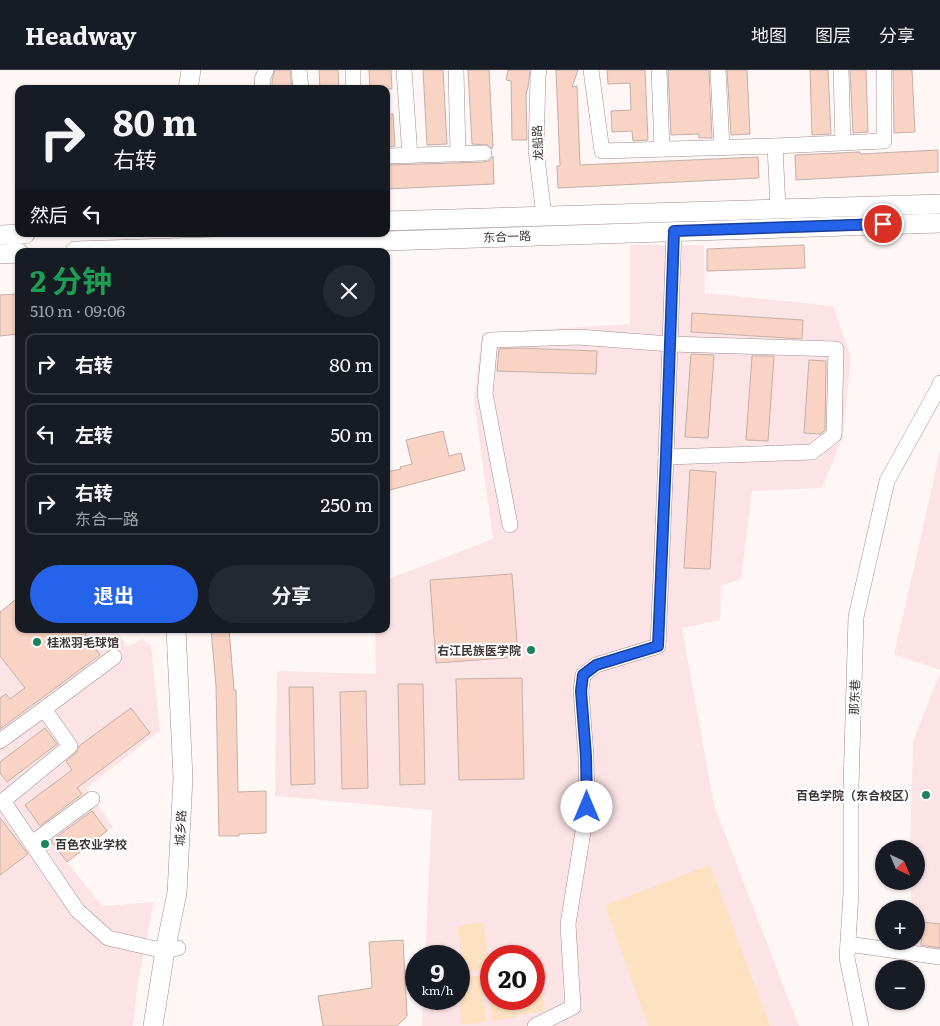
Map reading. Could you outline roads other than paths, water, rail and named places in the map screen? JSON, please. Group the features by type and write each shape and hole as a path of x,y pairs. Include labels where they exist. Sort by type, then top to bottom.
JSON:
{"main road":[{"path":"180,85 182,70"},
{"path":"189,85 191,70"},
{"name":"东合一路","path":"390,221 940,204"},
{"name":"东合一路","path":"114,248 168,244 940,223"},
{"path":"0,235 15,234"},
{"path":"0,254 15,253"},
{"name":"城乡路","path":"166,1026 177,893 183,778 176,633"},
{"name":"城乡路","path":"154,1026 186,894 192,778 188,633"}],"street":[{"path":"263,85 262,80 266,70"},
{"path":"299,70 301,85"},
{"path":"353,70 353,85"},
{"path":"404,70 410,156"},
{"path":"456,70 458,154"},
{"name":"龙船路","path":"539,70 536,150 544,216"},
{"path":"592,70 602,151 884,141 884,70"},
{"path":"659,70 662,149"},
{"path":"718,70 722,148"},
{"path":"841,70 843,143"},
{"path":"775,146 778,209"},
{"path":"390,156 484,153"},
{"path":"535,1026 573,1007 568,924 587,807 586,756 581,691 583,675 596,665 658,646 674,231"},
{"path":"510,525 485,394 490,340 578,337 670,344 836,349 834,435 812,452 666,457"},
{"name":"那东巷","path":"861,1026 848,958 856,617 887,481 940,383"},
{"path":"0,741 114,657"},
{"path":"44,709 70,746 3,801 77,910 108,938 171,950"},
{"path":"32,843 92,799"},
{"path":"848,944 940,957"}],"place":[{"name":"桂淞羽毛球馆","path":"37,642"},
{"name":"右江民族医学院","path":"531,650"},
{"name":"百色学院（东合校区）","path":"926,795"},
{"name":"百色农业学校","path":"45,844"}]}
